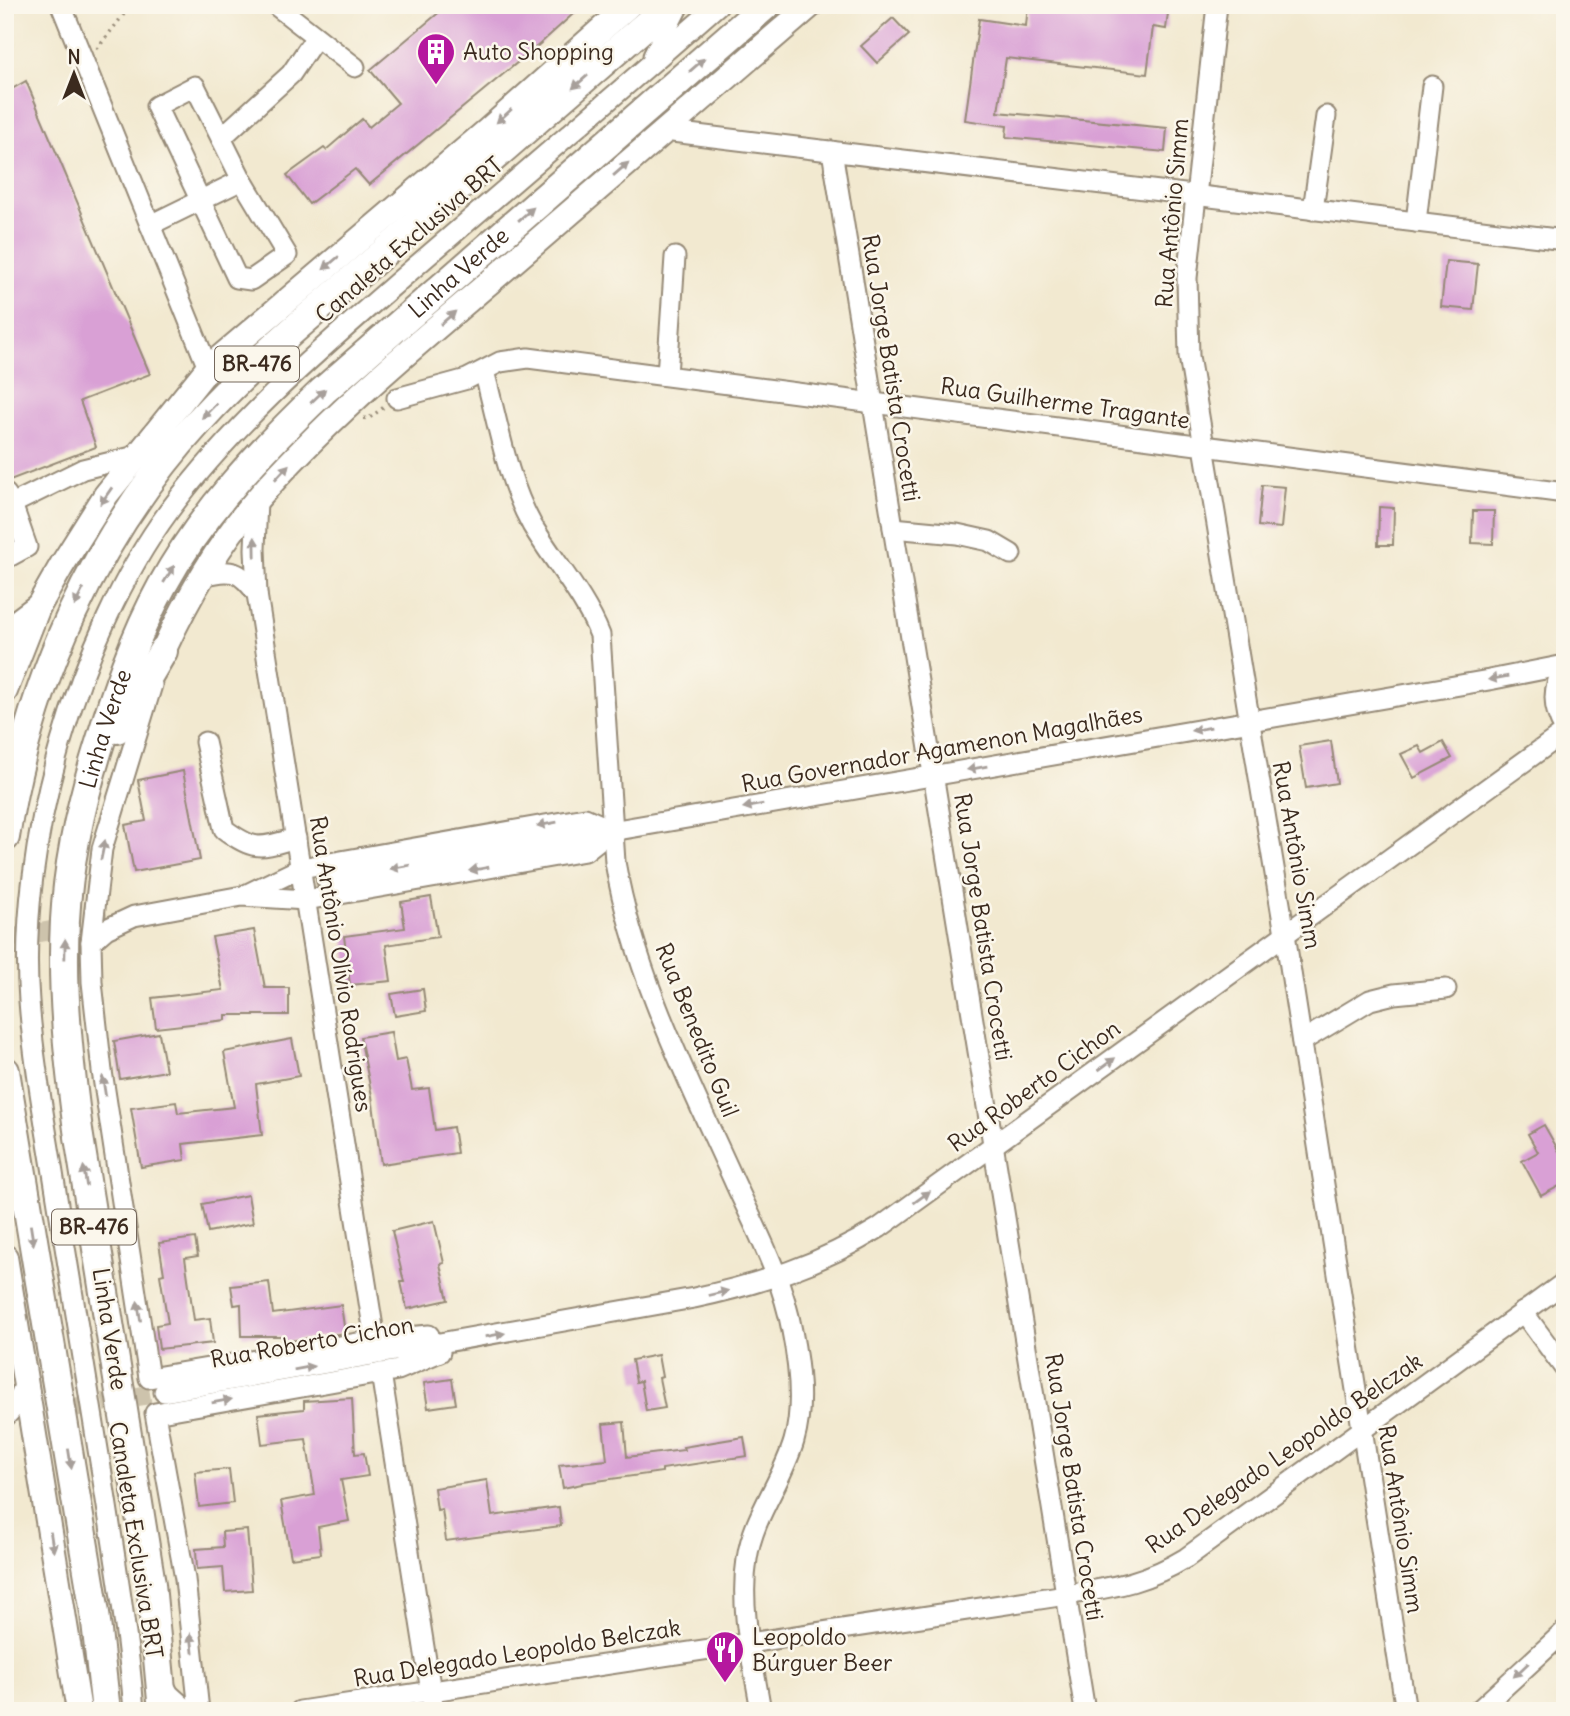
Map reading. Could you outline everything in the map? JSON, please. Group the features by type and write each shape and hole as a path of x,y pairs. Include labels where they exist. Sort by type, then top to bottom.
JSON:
{"highway":[{"name":"BR-476","path":"5,837 26,739 46,675 70,614 96,564 159,468 201,419 300,325 669,5"},
{"name":"Linha Verde","path":"163,1711 151,1584 79,1136 67,1033 67,898 74,847 90,774 123,673 162,585 197,532 252,462 323,391 766,5"},
{"path":"90,774 163,651"},
{"name":"BR-476","path":"5,1071 95,1613 106,1711"}],"main road":[{"path":"5,691 37,607 106,495 208,368 486,132 629,5"},
{"name":"Linha Verde","path":"163,651 180,614 203,576 257,500 313,440 368,389 811,5"},
{"path":"5,631 37,607"},
{"path":"5,1257 79,1711"}],"street":[{"path":"61,5 208,368"},
{"name":"Canaleta Exclusiva BRT","path":"648,66 679,5"},
{"name":"Canaleta Exclusiva BRT","path":"134,1711 125,1617 39,1085 29,994 28,935 36,858 48,795 92,652 125,582 165,515 205,464 258,408 327,344 718,5"},
{"name":"Rua Antônio Simm","path":"1217,5 1187,278 1186,316 1193,388 1285,934 1406,1711"},
{"path":"278,7 355,67"},
{"path":"221,138 291,74 316,37"},
{"path":"195,86 221,138 286,255 251,279 237,278 156,106 195,86"},
{"path":"1416,222 1432,86"},
{"path":"1313,210 1326,116"},
{"path":"664,131 1565,240"},
{"name":"Rua Jorge Batista Crocetti","path":"832,152 1085,1711"},
{"path":"150,225 242,180"},
{"path":"667,375 675,257"},
{"name":"Rua Guilherme Tragante","path":"397,398 453,383 500,362 528,358 1565,493"},
{"name":"Rua Benedito Guil","path":"484,371 520,500 548,550 593,618 600,635 612,830 619,885 650,991 778,1277 792,1327 799,1377 798,1423 788,1457 761,1514 747,1557 744,1583 761,1711"},
{"path":"5,559 27,547 8,498 83,469 136,456"},
{"name":"Rua Antônio Olívio Rodrigues","path":"257,500 257,594 376,1340"},
{"path":"893,528 957,534 989,541 1011,554"},
{"path":"203,576 220,571 231,572 240,575 257,594"},
{"name":"Linha Verde","path":"163,651 108,829 95,898 91,942 92,982 102,1071 149,1378 376,1340"},
{"path":"1565,666 1554,691 1555,706 1565,731"},
{"name":"Rua Governador Agamenon Magalhães","path":"327,880 1565,666"},
{"name":"Rua Roberto Cichon","path":"164,1392 694,1298 778,1277 828,1257 853,1245 993,1146 1565,731"},
{"path":"205,741 224,829 246,845 268,846 296,838"},
{"path":"91,942 106,929 134,916 243,897 306,900 585,851 612,830 585,818 301,868 243,897"},
{"path":"95,898 107,909 134,916"},
{"path":"1302,1041 1370,1000 1394,994 1446,989"},
{"name":"Rua Delegado Leopoldo Belczak","path":"300,1711 1122,1586 1164,1571 1186,1558 1565,1282"},
{"path":"1523,1312 1565,1369"},
{"path":"376,1340 446,1333 468,1340"},
{"name":"Rua Roberto Cichon","path":"155,1413 381,1373 411,1366 468,1340"},
{"path":"381,1373 434,1711"},
{"path":"5,1417 16,1404 26,1381"},
{"name":"Linha Verde","path":"155,1413 185,1580 199,1711"},
{"path":"5,1424 21,1430 36,1443"},
{"path":"1478,1711 1563,1635"},
{"path":"161,1679 169,1694 187,1711"}],"path":[{"path":"85,65 131,5"}],"building":[{"name":"Auto Shopping","path":"448,5 583,5 369,185 355,169 309,204 287,175 324,148 326,150 362,119 369,127 398,103 370,70"},
{"path":"1028,5 1169,5 1166,29 1153,27 1147,74 1006,58 998,112 1167,128 1165,152 1006,137 1007,126 965,120 979,19 1026,26"},
{"path":"893,18 909,35 877,63 861,46"},
{"path":"26,81 150,374 80,401 96,447 10,480 5,469 5,93"},
{"path":"1446,261 1478,264 1473,310 1441,307"},
{"path":"1262,485 1285,487 1281,528 1258,526"},
{"path":"1379,507 1394,508 1393,545 1378,545"},
{"path":"1473,511 1494,511 1493,544 1472,543"},
{"path":"1331,741 1337,783 1306,788 1299,746"},
{"path":"1443,742 1452,758 1414,778 1401,754 1419,746 1423,753"},
{"path":"183,771 200,860 134,872 125,825 146,821 138,780"},
{"path":"431,897 438,937 386,945 391,981 350,985 344,936 405,928 401,902"},
{"path":"254,930 265,988 289,988 289,1015 226,1015 226,1020 156,1028 152,998 223,990 212,937"},
{"path":"423,989 426,1011 395,1016 391,994"},
{"path":"391,1032 396,1061 406,1059 412,1090 429,1088 435,1130 453,1127 457,1153 381,1164 372,1096 360,1037"},
{"path":"159,1033 166,1071 120,1079 114,1041"},
{"path":"292,1039 299,1076 256,1084 262,1135 183,1144 185,1160 141,1167 131,1108 176,1102 178,1113 234,1107 224,1052"},
{"path":"1544,1125 1565,1162 1565,1183 1541,1196 1522,1161 1538,1152 1528,1134"},
{"path":"248,1195 253,1223 208,1232 202,1204"},
{"path":"434,1221 444,1263 440,1264 448,1300 407,1309 401,1282 404,1282 392,1231"},
{"path":"195,1238 198,1256 185,1258 194,1320 210,1318 213,1343 159,1349 156,1325 168,1323 160,1275 164,1274 159,1243"},
{"path":"269,1282 273,1314 341,1305 345,1333 283,1342 282,1336 242,1336 241,1304 234,1305 231,1286"},
{"path":"658,1355 665,1408 646,1411 641,1381 636,1382 632,1360"},
{"path":"452,1379 456,1404 428,1408 424,1383"},
{"path":"352,1398 355,1454 364,1453 368,1476 341,1480 349,1521 318,1527 321,1554 291,1558 281,1501 315,1495 306,1439 262,1444 258,1414 304,1409 304,1401"},
{"path":"624,1422 627,1457 684,1450 683,1447 744,1437 747,1456 563,1488 559,1465 607,1460 603,1424"},
{"path":"229,1469 233,1503 199,1507 195,1472"},
{"path":"487,1480 492,1516 559,1507 561,1526 446,1541 442,1509 437,1510 434,1488"},
{"path":"247,1530 252,1590 225,1592 223,1567 197,1569 196,1549 223,1547 222,1532"}],"tunnel":[{"path":"258,893 327,880"},
{"path":"5,939 108,920"},
{"path":"17,1417 164,1392"}],"place":[{"name":"Auto Shopping","path":"436,86"},
{"name":"Leopoldo Búrguer Beer","path":"725,1684"}]}
